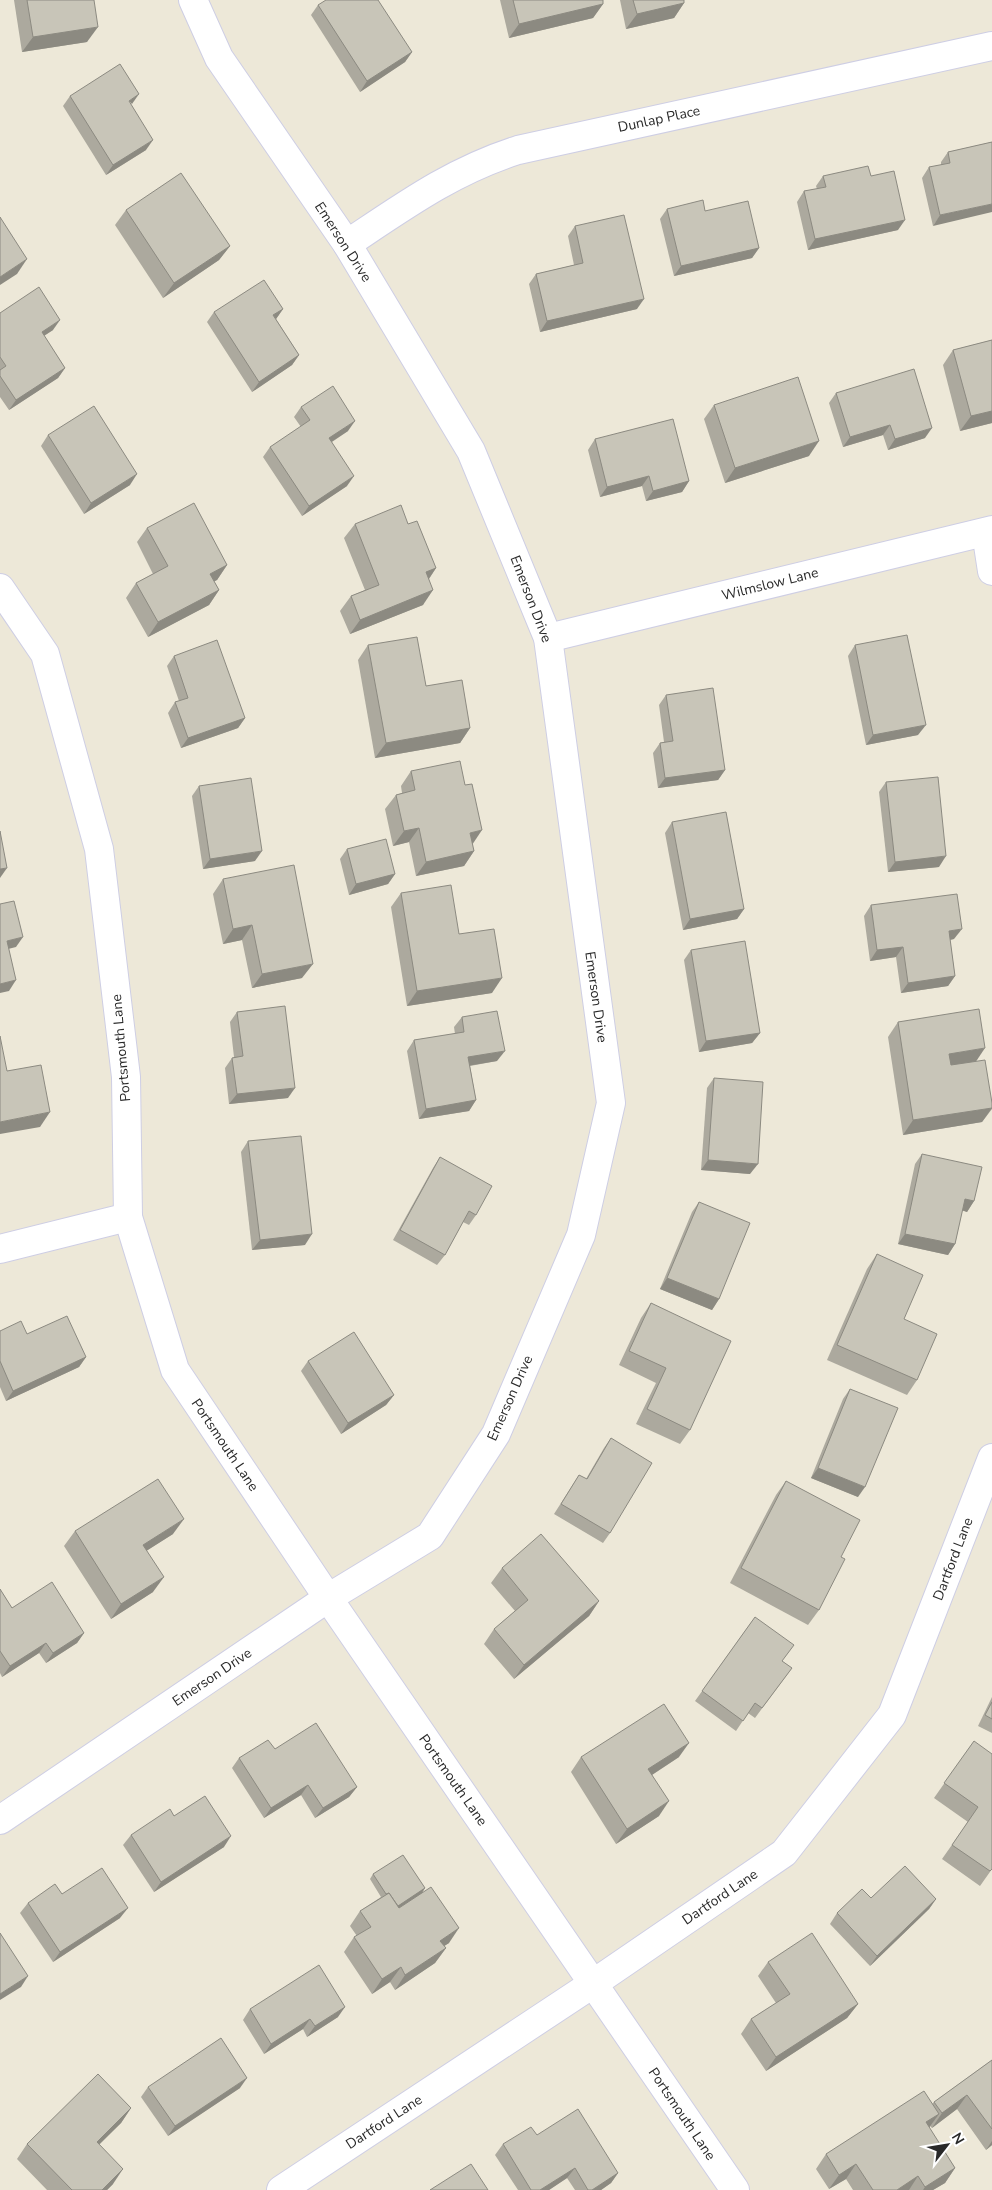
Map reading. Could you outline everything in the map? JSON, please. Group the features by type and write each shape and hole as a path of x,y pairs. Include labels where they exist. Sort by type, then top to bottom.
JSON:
{"street":[{"name":"Emerson Drive","path":"0,1820 328,1598 430,1536 496,1434 581,1235 611,1103 548,638 471,451 347,244 219,58 194,0"},
{"name":"Dunlap Place","path":"347,244 432,187 452,176 488,160 518,150 992,46"},
{"name":"Wilmslow Lane","path":"548,638 989,531"},
{"path":"989,531 992,571"},
{"name":"Portsmouth Lane","path":"0,588 45,654 100,849 126,1077 128,1217 175,1370 328,1598 735,2190"},
{"path":"0,1249 128,1217"},
{"name":"Dartford Lane","path":"281,2190 594,1983 784,1853 892,1715 992,1458"}],"building":[{"path":"27,0 94,0 98,27 33,37"},
{"path":"326,0 378,0 412,52 367,81 318,5"},
{"path":"513,0 603,0 603,4 519,24"},
{"path":"633,0 684,0 684,3 637,14"},
{"path":"120,64 139,94 129,101 153,140 113,165 70,96"},
{"path":"992,142 992,204 940,215 929,167 950,163 948,152"},
{"path":"868,166 871,176 894,171 905,220 815,239 804,191 826,187 823,176"},
{"path":"181,173 230,246 174,283 126,210"},
{"path":"703,200 705,211 748,201 759,248 681,266 667,209"},
{"path":"624,215 644,299 547,321 536,274 583,263 575,226"},
{"path":"0,217 27,259 0,277"},
{"path":"264,280 283,309 273,315 299,355 259,382 214,312"},
{"path":"39,287 60,320 42,332 65,368 16,400 0,376 0,370 6,366 0,357 0,313"},
{"path":"992,340 992,411 971,416 953,350"},
{"path":"914,369 932,428 895,439 890,425 850,437 836,393"},
{"path":"798,377 819,441 735,468 714,405"},
{"path":"333,386 355,421 329,438 354,476 309,506 270,447 310,420 301,407"},
{"path":"94,406 137,474 91,503 48,435"},
{"path":"673,419 689,481 653,491 649,476 607,487 595,439"},
{"path":"194,503 227,565 210,574 219,590 158,622 136,583 168,566 147,528"},
{"path":"401,505 408,524 417,521 436,568 426,572 433,590 360,620 351,596 379,585 355,524"},
{"path":"907,635 926,725 873,735 855,645"},
{"path":"417,637 426,686 462,680 470,728 386,743 368,645"},
{"path":"217,640 245,718 188,738 175,702 188,698 174,656"},
{"path":"713,688 725,770 665,778 660,743 673,741 666,695"},
{"path":"460,761 465,785 472,784 482,830 470,833 474,851 426,862 419,828 404,831 396,795 415,790 411,771"},
{"path":"938,777 946,856 895,862 886,782"},
{"path":"251,778 262,851 210,859 199,786"},
{"path":"726,812 744,909 690,919 672,822"},
{"path":"0,831 7,868 0,869"},
{"path":"386,839 395,874 356,884 347,849"},
{"path":"294,865 313,964 262,974 252,925 233,929 223,879"},
{"path":"451,885 459,934 494,929 502,978 417,991 401,893"},
{"path":"957,894 962,929 949,931 955,976 908,983 903,947 877,950 871,905"},
{"path":"14,901 23,937 7,941 16,980 0,984 0,904"},
{"path":"745,941 760,1033 706,1041 691,950"},
{"path":"285,1006 295,1088 237,1094 232,1058 243,1056 237,1012"},
{"path":"979,1009 985,1048 949,1054 951,1065 985,1060 992,1108 913,1120 898,1022"},
{"path":"497,1011 505,1051 468,1057 476,1100 426,1109 414,1040 464,1032 462,1017"},
{"path":"0,1036 7,1071 41,1065 50,1112 0,1122"},
{"path":"714,1078 763,1082 758,1164 708,1160"},
{"path":"301,1136 312,1234 260,1240 248,1141"},
{"path":"922,1154 982,1167 974,1201 965,1199 955,1244 905,1234"},
{"path":"440,1157 492,1186 476,1215 469,1211 445,1255 400,1230"},
{"path":"699,1202 750,1223 719,1299 667,1278"},
{"path":"877,1254 923,1275 904,1319 937,1334 917,1380 837,1345"},
{"path":"651,1303 731,1341 690,1430 647,1409 666,1368 629,1351"},
{"path":"67,1316 86,1357 13,1391 0,1361 0,1331 21,1321 27,1334"},
{"path":"354,1332 394,1395 348,1423 308,1361"},
{"path":"850,1389 898,1408 865,1487 818,1468"},
{"path":"611,1438 652,1463 610,1533 561,1504 579,1475 587,1479"},
{"path":"158,1479 184,1519 143,1545 164,1577 121,1604 75,1531"},
{"path":"786,1481 860,1520 841,1557 845,1559 819,1610 741,1568"},
{"path":"541,1534 599,1601 524,1665 494,1629 528,1600 502,1568"},
{"path":"52,1582 84,1633 53,1653 46,1643 10,1666 0,1651 0,1589 12,1608"},
{"path":"755,1617 794,1645 782,1661 792,1668 762,1708 755,1703 743,1721 702,1691"},
{"path":"992,1702 992,1719 985,1715"},
{"path":"664,1704 689,1743 648,1769 669,1801 627,1829 581,1757"},
{"path":"316,1723 357,1787 323,1808 308,1785 271,1808 239,1758 268,1740 275,1749"},
{"path":"974,1741 992,1754 992,1869 990,1871 952,1845 978,1807 944,1783"},
{"path":"205,1796 231,1836 161,1882 131,1835 170,1809 174,1816"},
{"path":"403,1855 425,1888 398,1906 389,1893 386,1894 373,1874"},
{"path":"905,1866 936,1899 877,1956 837,1913 862,1889 871,1898"},
{"path":"102,1868 128,1908 60,1952 28,1903 55,1884 62,1894"},
{"path":"431,1887 459,1928 440,1941 446,1948 405,1975 401,1967 382,1979 354,1937 371,1927 360,1911 389,1893 399,1908"},
{"path":"0,1933 28,1976 0,1994"},
{"path":"812,1933 858,2004 776,2057 751,2019 790,1994 768,1962"},
{"path":"319,1965 345,2007 315,2026 310,2019 271,2044 250,2009"},
{"path":"221,2038 247,2078 175,2126 148,2087"},
{"path":"992,2060 992,2129 967,2095 942,2113 934,2102"},
{"path":"98,2074 131,2108 97,2142 123,2169 102,2190 72,2190 27,2144"},
{"path":"924,2091 939,2114 926,2122 955,2168 925,2187 918,2176 897,2190 873,2190 856,2164 839,2175 826,2154"},
{"path":"578,2109 618,2173 592,2190 588,2190 575,2168 540,2190 531,2190 503,2144 531,2127 537,2135"},
{"path":"471,2164 488,2190 430,2190"}]}
